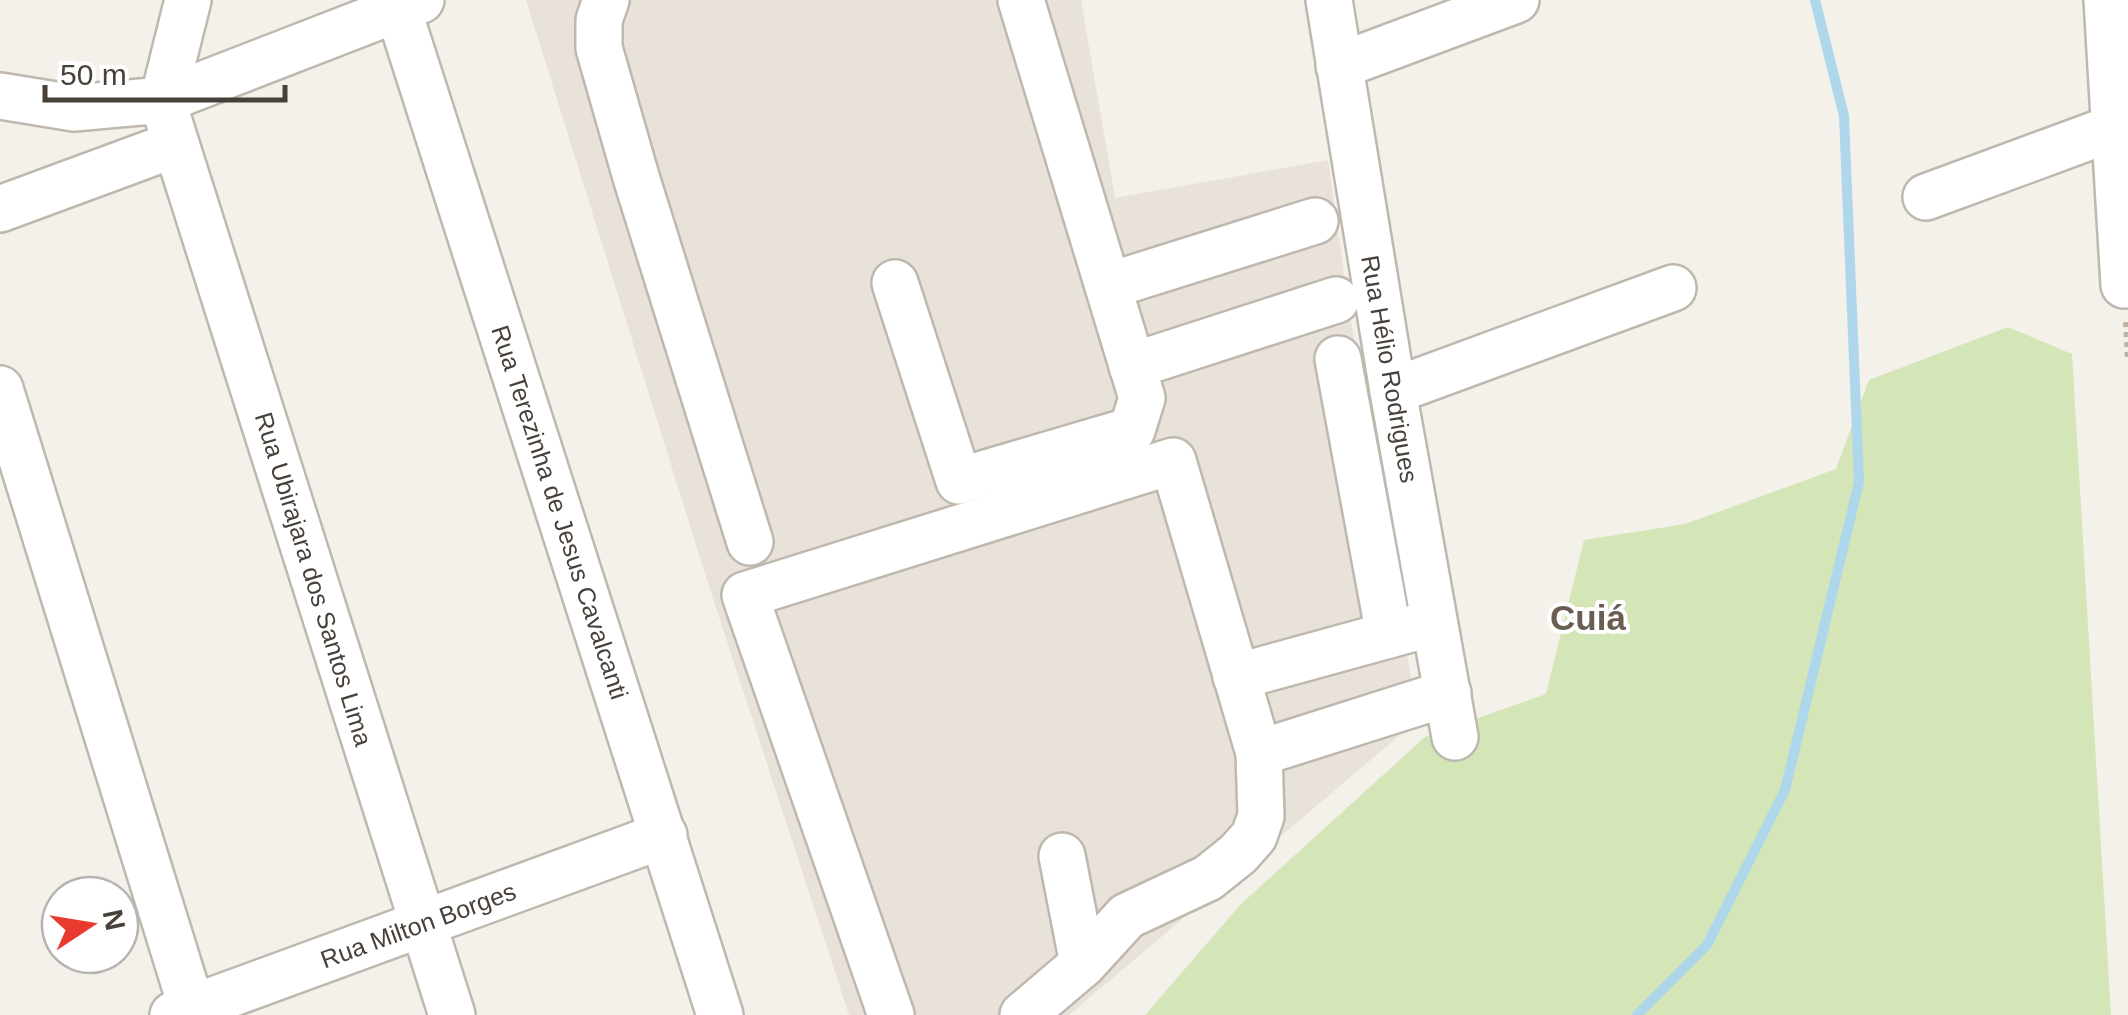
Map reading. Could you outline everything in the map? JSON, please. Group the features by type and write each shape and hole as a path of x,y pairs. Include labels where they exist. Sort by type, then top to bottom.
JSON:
{"street":[{"path":"163,100 188,0"},
{"path":"606,0 599,20 599,48 750,542"},
{"path":"895,283 958,481 1132,430 1142,398 1020,0"},
{"name":"Rua Hélio Rodrigues","path":"1329,0 1392,391 1455,737"},
{"path":"1339,66 1516,0"},
{"path":"2107,0 2126,285"},
{"path":"0,96 74,108 163,100 410,4"},
{"name":"Rua Terezinha de Jesus Cavalcanti","path":"410,4 720,1015"},
{"name":"Rua Ubirajara dos Santos Lima","path":"163,100 452,1015"},
{"path":"1926,197 2116,127"},
{"path":"0,208 176,144"},
{"path":"1108,286 1314,220"},
{"path":"1392,391 1673,288"},
{"path":"1132,366 1336,300"},
{"path":"1338,359 1388,635"},
{"path":"0,389 186,1013"},
{"path":"891,1015 744,595 1173,462 1258,753 1261,816 1254,836 1238,854 1208,878 1127,916 1084,964 1022,1015"},
{"path":"1236,677 1435,623"},
{"path":"1258,753 1448,693"},
{"name":"Rua Milton Borges","path":"186,1013 664,835"},
{"path":"1062,856 1084,964"}],"shaded area":[{"path":"526,0 1081,0 1115,198 1328,160 1418,720 1069,1015 849,1015 706,577"}],"green space":[{"path":"2008,327 2072,354 2111,1015 1145,1015 1241,904 1425,737 1546,694 1584,540 1685,524 1836,469 1869,380"}],"waterway":[{"path":"1637,1015 1707,945 1785,790 1859,482 1844,116 1815,0"}],"district":[{"name":"Cuiá","path":"1588,617"}]}
